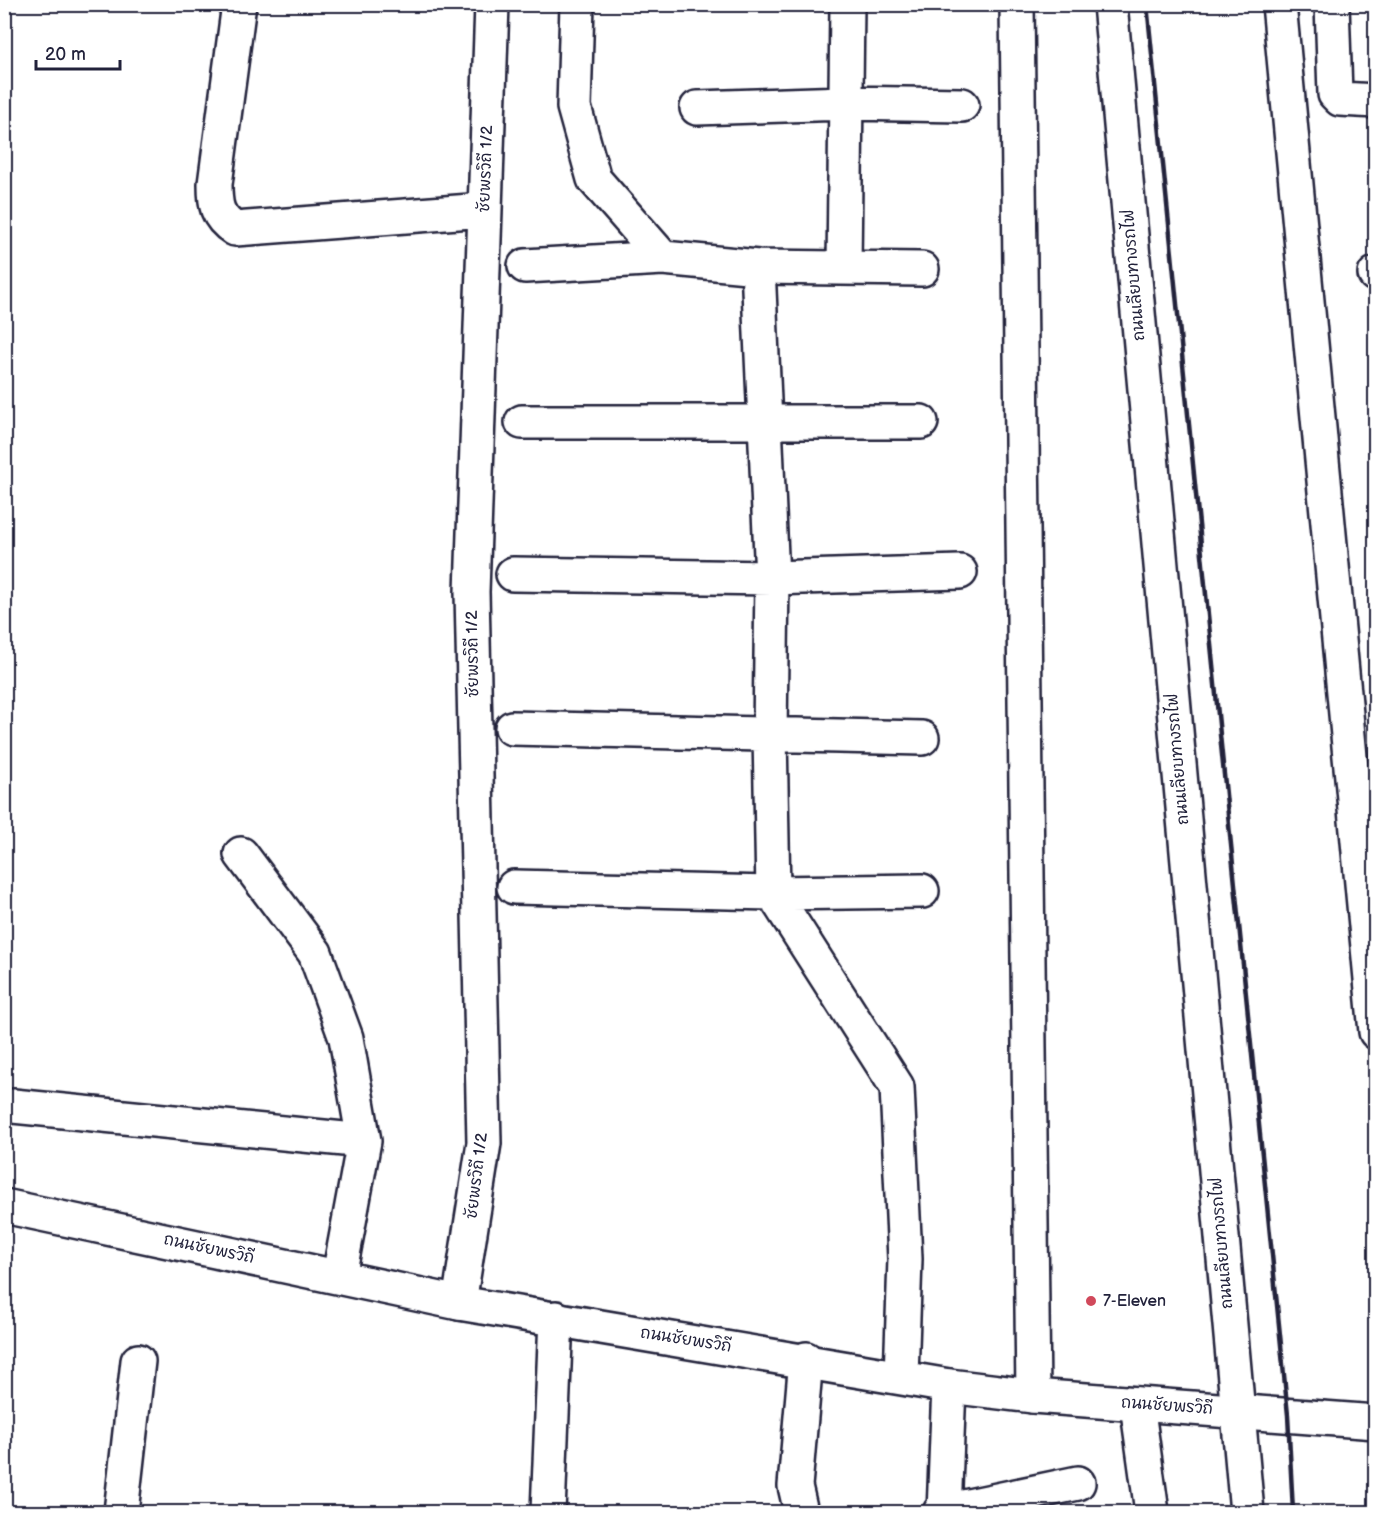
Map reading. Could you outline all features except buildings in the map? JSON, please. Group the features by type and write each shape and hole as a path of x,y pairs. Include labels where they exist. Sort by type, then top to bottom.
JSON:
{"street":[{"path":"239,4 214,184 215,208 225,222 235,229 484,210"},
{"name":"ชัยพรวิถี 1/2","path":"459,1303 484,1143 472,592 492,4"},
{"path":"577,4 574,107 594,179 663,258"},
{"path":"844,268 847,4"},
{"path":"1017,4 1033,1396"},
{"name":"ถนนเลียบทางรถไฟ","path":"1110,4 1247,1512"},
{"path":"1279,4 1376,1032"},
{"path":"1332,4 1335,94 1340,99 1376,101"},
{"path":"697,108 845,103 962,105"},
{"path":"525,266 663,258 758,267 922,269"},
{"path":"758,267 772,578 770,734 773,892 897,1087 905,1259 901,1377"},
{"path":"522,422 921,422"},
{"path":"513,574 772,578 960,572"},
{"path":"512,728 922,738"},
{"path":"241,854 315,953 346,1038 364,1141 339,1276"},
{"path":"514,887 773,892 922,891"},
{"path":"13,1106 364,1141"},
{"name":"ถนนชัยพรวิถี","path":"4,1206 459,1303 806,1359 949,1386 1033,1396 1376,1422"},
{"path":"548,1512 556,1318"},
{"path":"801,1512 795,1486 806,1359"},
{"path":"121,1512 138,1360"},
{"path":"949,1386 942,1512 1078,1483"},
{"path":"1137,1404 1152,1512"}],"railway":[{"path":"1147,4 1288,1415 1293,1512"}],"place":[{"name":"7-Eleven","path":"1091,1301"}]}
